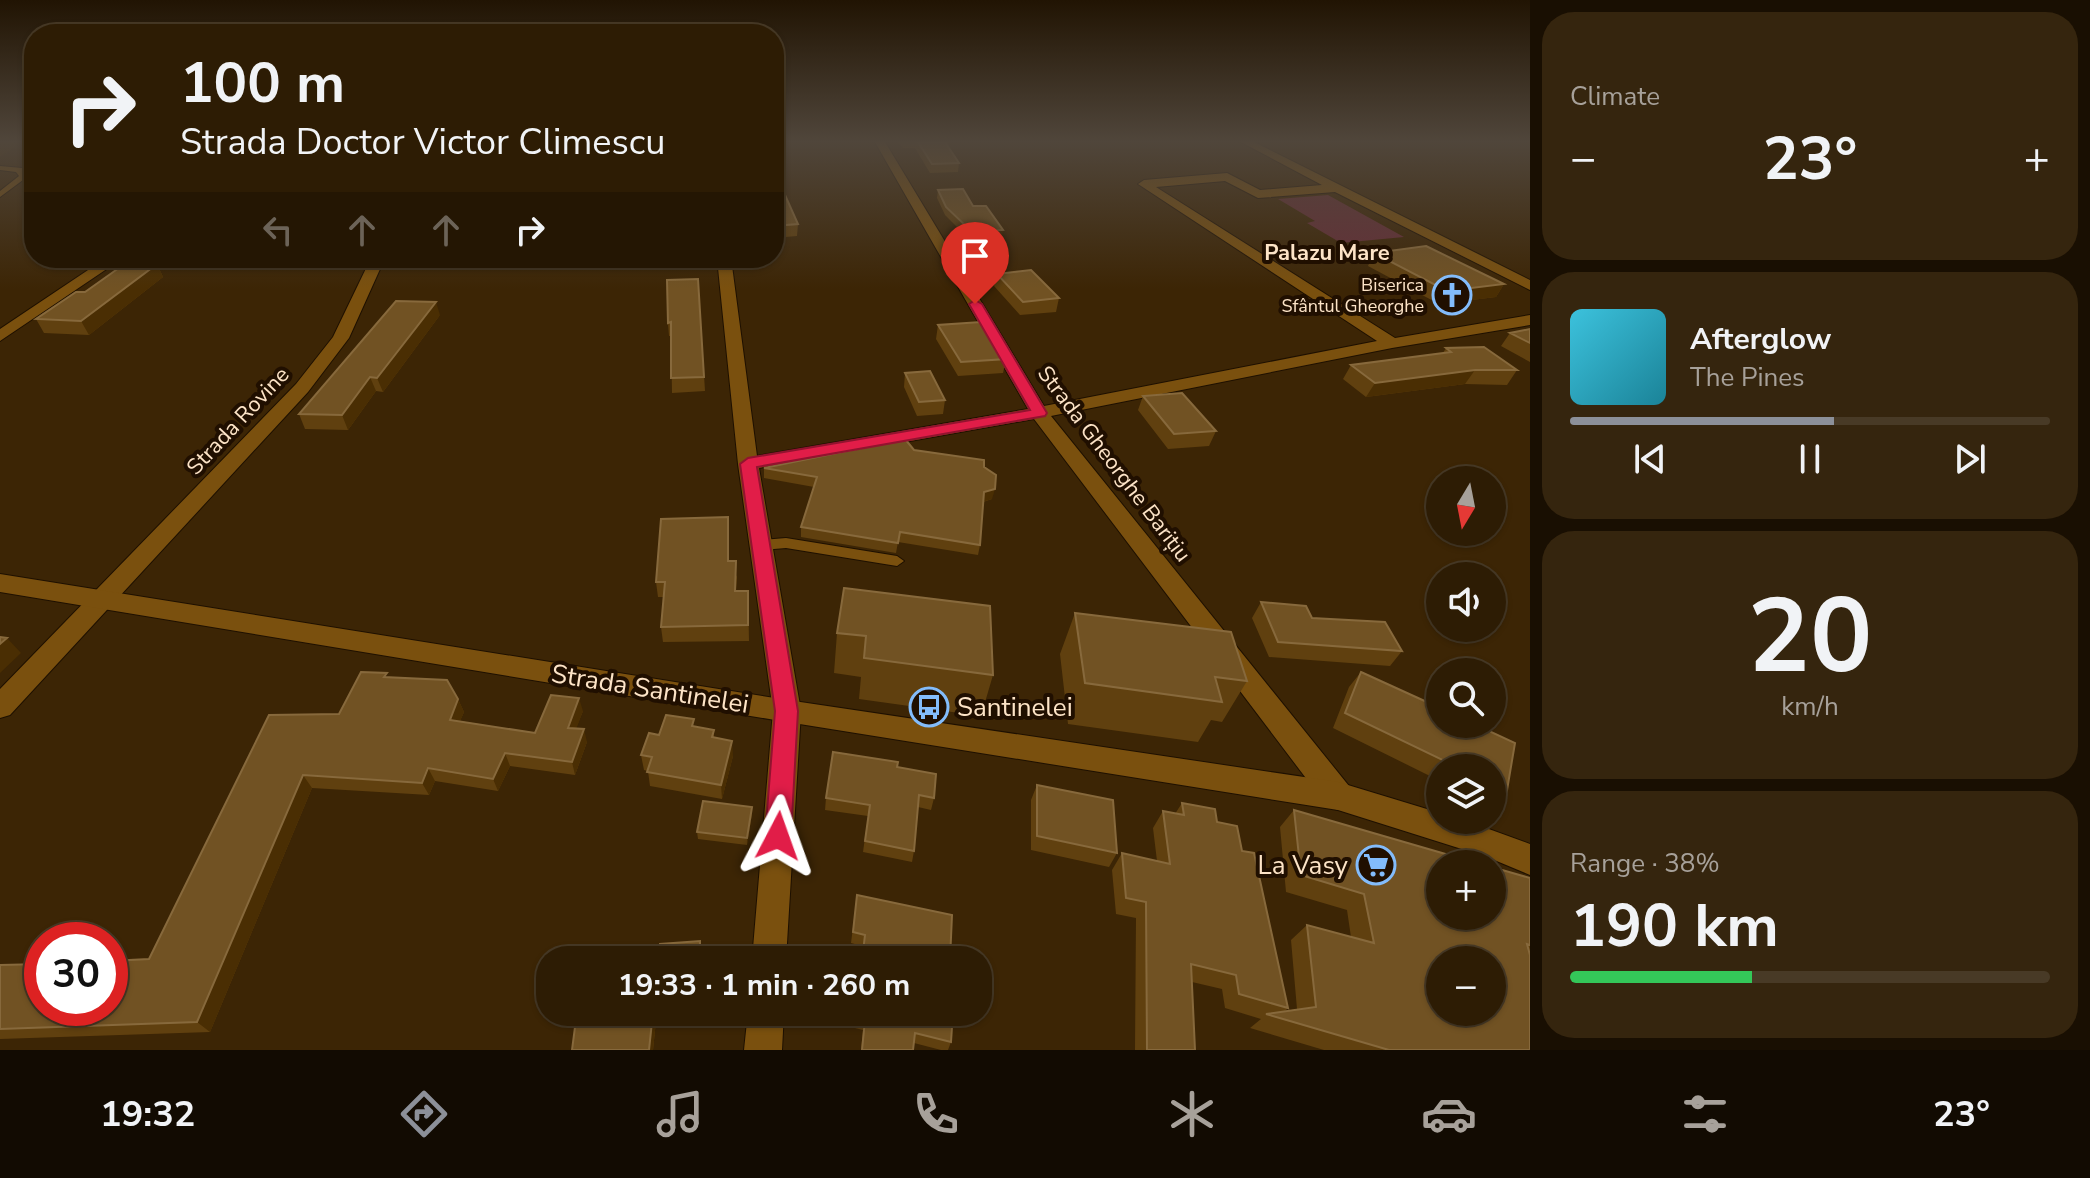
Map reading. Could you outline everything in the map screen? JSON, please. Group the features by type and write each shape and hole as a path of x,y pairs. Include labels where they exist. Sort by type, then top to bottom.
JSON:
{"street":[{"name":"Strada Gheorghe Barițiu","path":"909,191 1039,413 1338,796"},
{"path":"1155,191 1392,343"},
{"path":"1253,191 1258,194 1296,191"},
{"path":"1341,191 1530,286"},
{"path":"0,336 101,268"},
{"name":"Strada Rovine","path":"0,707 107,598 302,388 341,338 373,268"},
{"path":"725,268 748,464 787,711 770,946"},
{"path":"0,320 27,319"},
{"path":"748,464 1039,413 1392,343 1530,320"},
{"name":"Strada Santinelei","path":"0,583 787,711 1338,796 1491,843 1530,860"},
{"path":"763,1050 765,1026"}],"lane":[{"path":"761,545 786,543 897,561"}],"shaded area":[{"path":"1328,195 1404,237 1341,243 1307,223 1315,221 1278,199"}],"building":[{"path":"938,191 964,191 973,206 986,206 1003,230 989,231 998,246 992,251 946,207"},
{"path":"784,193 798,224 784,225"},
{"path":"1426,246 1504,284 1447,291 1374,253"},
{"path":"119,268 152,268 81,321 36,319 76,292 85,292"},
{"path":"1031,270 1059,298 1023,302 997,274"},
{"path":"698,279 704,377 671,378 667,280"},
{"path":"396,301 436,302 377,378 370,377 342,415 299,414"},
{"path":"981,322 1006,359 961,362 938,325"},
{"path":"1530,329 1530,343 1510,333"},
{"path":"1484,347 1517,370 1475,370 1375,383 1351,365 1451,352 1446,348"},
{"path":"930,371 945,400 919,402 905,373"},
{"path":"1182,393 1216,431 1174,434 1143,396"},
{"path":"905,439 914,450 984,460 984,467 996,475 995,489 984,492 980,545 900,532 898,543 801,527 817,477 764,468"},
{"path":"728,517 728,561 736,561 735,591 748,591 748,625 661,627 665,582 656,582 661,519"},
{"path":"844,588 990,606 993,675 864,658 866,636 837,633"},
{"path":"1261,602 1306,606 1312,618 1385,622 1402,651 1278,642"},
{"path":"1075,613 1231,632 1247,681 1215,677 1222,702 1085,683"},
{"path":"361,672 387,673 384,677 447,680 458,699 450,720 535,733 551,695 579,698 568,728 584,729 572,762 505,753 493,779 428,768 422,783 303,775 197,1022 128,1024 128,960 149,959 269,715 339,714"},
{"path":"1361,672 1426,702 1426,738 1504,738 1515,743 1506,796 1506,754 1430,754 1345,713"},
{"path":"666,715 694,719 692,726 714,730 712,737 732,741 721,785 647,772 652,757 641,755 649,733 659,735"},
{"path":"833,752 898,762 897,767 936,774 934,798 919,795 914,851 865,841 870,805 826,798"},
{"path":"1037,785 1113,800 1117,853 1037,836"},
{"path":"703,801 752,807 747,838 697,832"},
{"path":"1182,803 1215,809 1217,822 1237,826 1242,851 1254,853 1288,1008 1239,994 1236,975 1191,964 1195,1050 1147,1050 1146,902 1126,898 1122,853 1170,864 1163,811 1184,815"},
{"path":"1294,810 1432,850 1426,850 1426,930 1506,930 1506,871 1530,878 1530,945 1527,944 1530,955 1530,1050 1389,1050 1266,1014 1316,1007 1307,925 1374,943 1364,894 1301,875"},
{"path":"857,895 952,915 951,946 864,946 865,935 853,932"},
{"path":"700,941 700,946 660,944"},
{"path":"24,964 24,1026 84,1026 0,1029 0,965"},
{"path":"575,1026 652,1026 649,1050 572,1050"},
{"path":"864,1026 952,1026 951,1042 915,1033 913,1050 862,1050"}],"place":[{"name":"Biserica Sfântul Gheorghe","path":"1452,295"},
{"name":"Santinelei","path":"929,707"},
{"name":"La Vasy","path":"1376,865"}],"district":[{"name":"Palazu Mare","path":"1327,253"}],"route":[{"path":"778,836 787,711 748,464 1039,413 975,304"}]}
